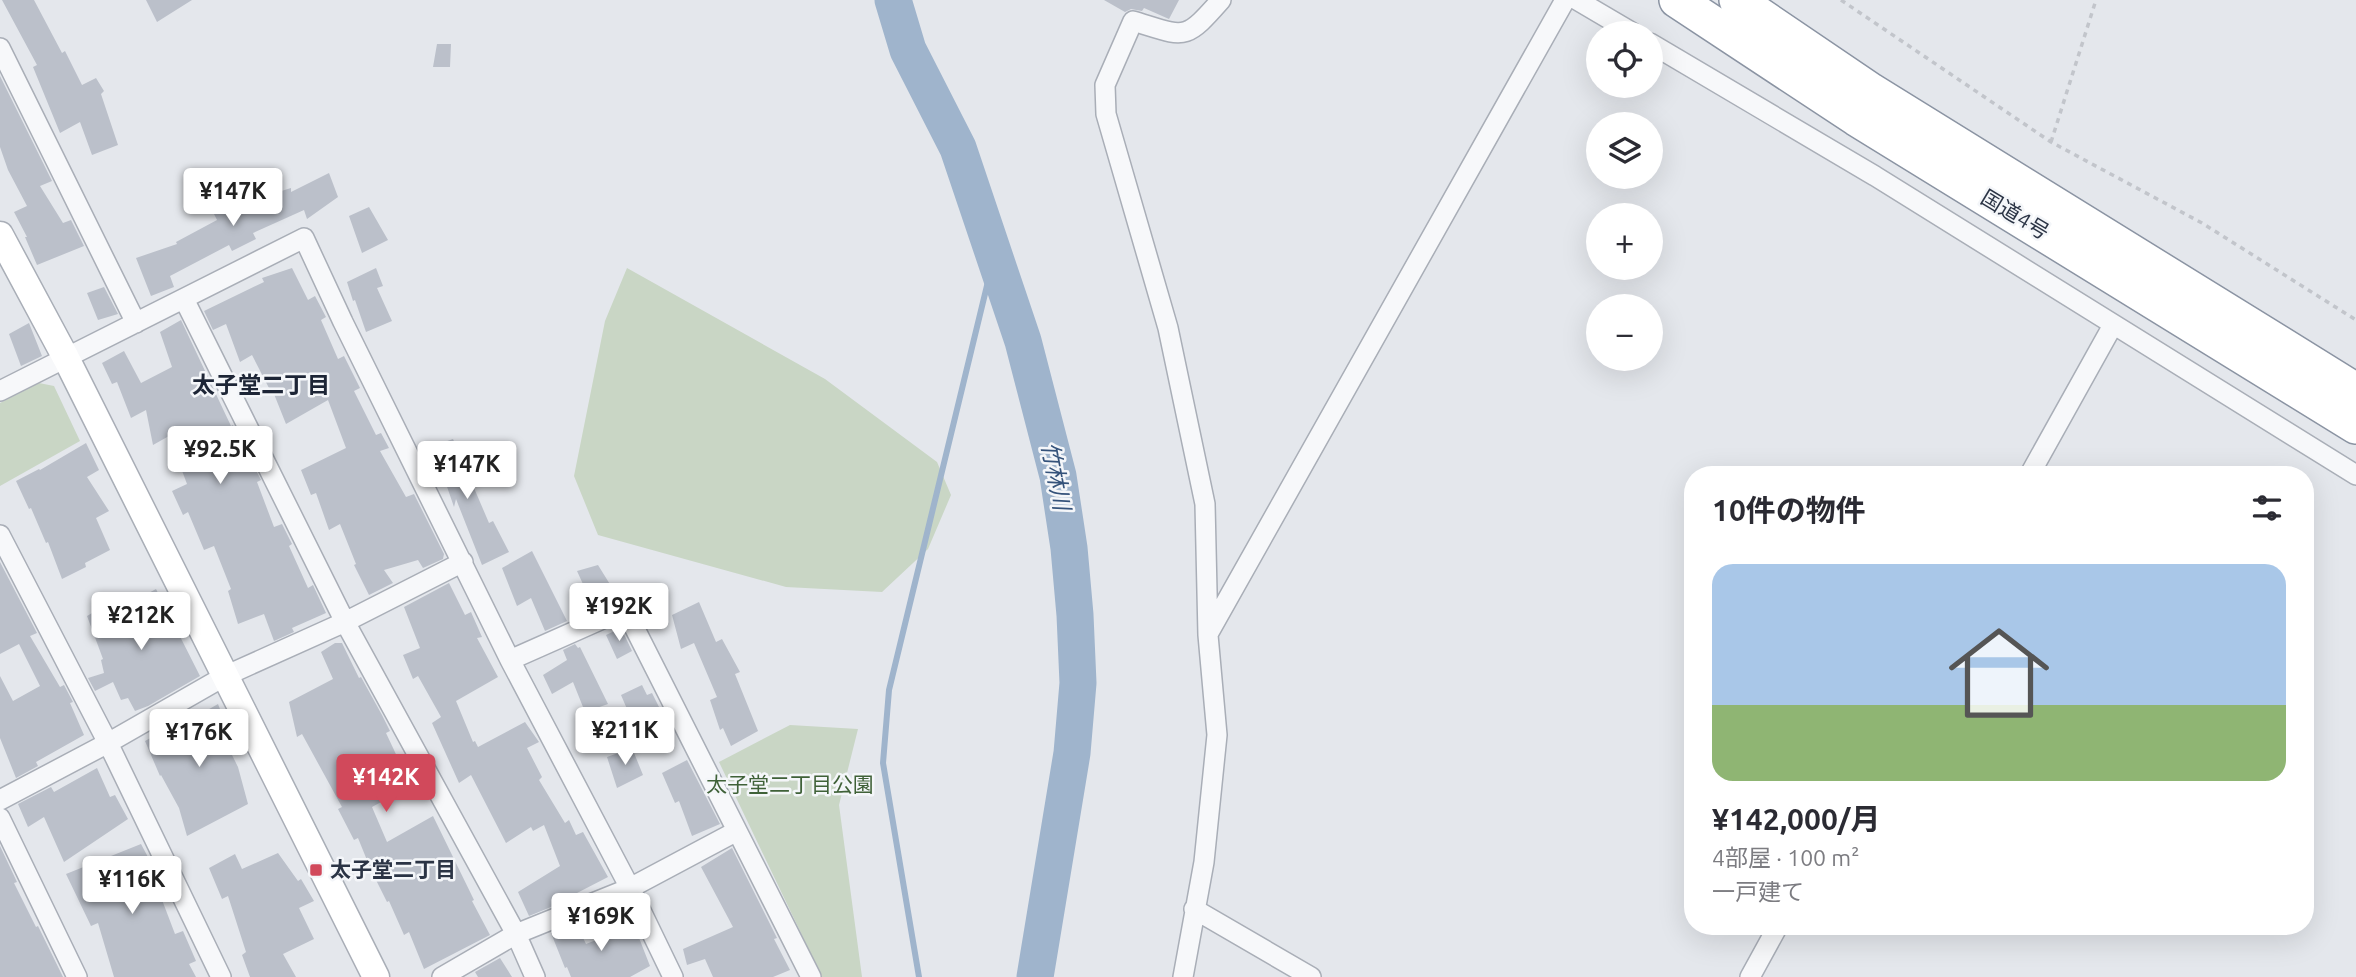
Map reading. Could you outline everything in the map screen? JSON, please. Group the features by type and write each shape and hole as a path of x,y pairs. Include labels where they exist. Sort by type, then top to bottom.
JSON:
{"highway":[{"name":"国道4号","path":"1676,0 1846,111 2356,426"},
{"name":"国道4号","path":"1737,0 1871,91 2356,391"}],"street":[{"path":"1183,977 1204,862 1217,735 1208,635 1205,504 1168,328 1106,114 1105,85 1133,21 1175,34 1185,33 1197,27 1221,0"},
{"path":"1208,635 1564,0"},
{"path":"1577,0 1613,21"},
{"path":"0,48 136,323"},
{"path":"1663,51 1875,176 2356,475"},
{"path":"0,235 66,358 376,977"},
{"path":"0,391 304,238 510,660 630,888 673,977"},
{"path":"184,299 345,622 516,934 535,977"},
{"path":"2034,466 2113,325"},
{"path":"0,536 108,743 220,977"},
{"path":"0,800 108,743 225,676 345,622 463,562"},
{"path":"510,660 625,609 811,977"},
{"path":"0,818 77,977"},
{"path":"442,977 516,934 630,888 737,831"},
{"path":"1194,909 1311,977"},
{"path":"1749,977 1773,935"}],"path":[{"path":"1841,0 2051,142 2202,223 2356,320"},
{"path":"2051,142 2096,0"}],"green space":[{"path":"627,268 825,379 937,462 951,495 928,549 882,592 786,587 598,535 574,476 605,321"},
{"path":"39,383 54,386 80,441 0,486 0,403"},
{"name":"太子堂二丁目公園","path":"790,725 858,729 839,805 862,977 822,977 719,762"}],"building":[{"path":"2,0 34,0 82,85 96,78 104,91 101,94 118,145 92,155 80,122 60,133 33,67 37,65"},
{"path":"146,0 192,0 157,22"},
{"path":"1104,0 1179,0 1169,19 1144,8 1142,11 1131,9 1125,12"},
{"path":"437,44 451,44 450,67 433,67"},
{"path":"0,76 52,181 40,186 63,223 71,220 84,246 37,265 14,212 27,206 8,170 0,147"},
{"path":"329,173 338,197 307,219 304,210 253,233 256,239 232,251 229,245 170,276 174,287 151,296 136,258 177,244 176,242 217,220 207,200 234,189 240,204 291,188 291,192"},
{"path":"369,207 388,240 362,253 349,216"},
{"path":"292,268 308,300 315,296 326,317 321,320 338,359 344,356 360,388 354,391 376,435 381,433 389,448 380,451 406,497 414,494 444,554 443,559 423,568 418,560 384,570 393,583 369,595 354,565 356,564 340,524 329,530 316,493 311,495 301,470 346,448 328,400 286,424 272,389 270,390 252,355 240,362 226,324 213,330 204,311 264,282 262,278"},
{"path":"376,268 383,286 377,288 392,321 366,332 347,282"},
{"path":"104,287 118,314 98,320 87,293"},
{"path":"181,320 231,426 233,425 261,480 257,482 274,527 282,524 308,588 313,585 326,613 292,628 294,632 274,641 264,614 238,624 228,591 231,589 214,546 204,550 188,512 183,515 172,491 187,484 169,436 153,445 146,410 131,418 117,382 112,384 102,363 124,351 141,383 172,367 160,332"},
{"path":"29,323 42,356 21,366 9,334"},
{"path":"453,439 489,523 493,521 509,552 482,565 456,499 454,507 444,478 435,481 426,463 436,458 433,446"},
{"path":"86,443 99,470 87,477 109,511 96,518 110,550 85,563 86,567 62,579 48,542 46,543 16,481"},
{"path":"532,551 567,621 545,631 531,598 517,606 502,568"},
{"path":"0,562 37,633 30,636 60,687 64,685 84,735 36,762 38,766 16,778 0,738 0,676 13,701 40,686 19,644 0,654"},
{"path":"598,565 616,594 593,606 577,571"},
{"path":"449,583 465,615 471,612 482,637 477,638 498,677 456,701 473,742 475,741 478,747 525,722 539,742 527,748 542,777 539,780 565,823 569,820 576,835 583,832 608,877 577,893 578,896 529,916 518,892 560,866 544,825 533,831 531,827 506,843 471,775 459,783 432,723 441,717 418,676 413,679 403,655 420,648 404,607"},
{"path":"156,589 200,676 135,711 128,698 121,700 113,682 95,691 88,678 104,673 103,659 87,616 104,606 108,615"},
{"path":"699,602 716,642 722,639 740,672 735,674 758,731 731,746 723,728 720,730 710,700 717,697 694,643 681,649 672,615"},
{"path":"621,628 632,651 617,659 606,635"},
{"path":"335,643 342,643 359,678 361,677 382,715 390,731 386,733 402,767 383,778 392,796 372,807 387,842 433,816 490,935 424,969 409,932 404,935 358,838 354,840 338,809 342,807 302,734 297,737 289,702 333,679 321,652"},
{"path":"575,644 580,647 608,704 585,712 573,682 552,694 543,675 567,660 563,650"},
{"path":"642,685 647,695 652,693 667,723 639,737 621,695"},
{"path":"218,704 228,730 221,733 238,767 248,804 187,836 179,808 160,776 145,741"},
{"path":"632,748 643,775 617,788 607,757"},
{"path":"687,760 720,824 692,836 679,801 675,803 662,773"},
{"path":"97,768 110,797 115,795 128,819 64,862 44,817 28,827 18,804 51,787 54,792"},
{"path":"141,844 165,889 159,892 175,934 183,931 196,961 189,964 196,977 114,977 98,923 91,926 66,874"},
{"path":"0,846 17,882 14,883 63,977 0,977"},
{"path":"732,848 790,970 773,977 713,977 705,959 687,965 683,949 733,927 701,867"},
{"path":"278,853 298,881 301,879 314,901 299,908 314,939 283,954 296,977 250,977 242,955 246,952 228,896 222,899 209,868 235,854 242,869"},
{"path":"576,923 586,944 634,925 650,966 630,977 571,977 551,933"},
{"path":"500,958 512,977 478,977 475,972"}],"waterway":[{"name":"竹林川","path":"893,0 908,50 958,148 1023,341 1058,476 1069,548 1078,683 1072,753 1035,977"},
{"path":"919,977 883,763 889,690 995,258"}],"place":[{"name":"太子堂二丁目","path":"316,870"}],"district":[{"name":"太子堂二丁目","path":"261,385"}]}
